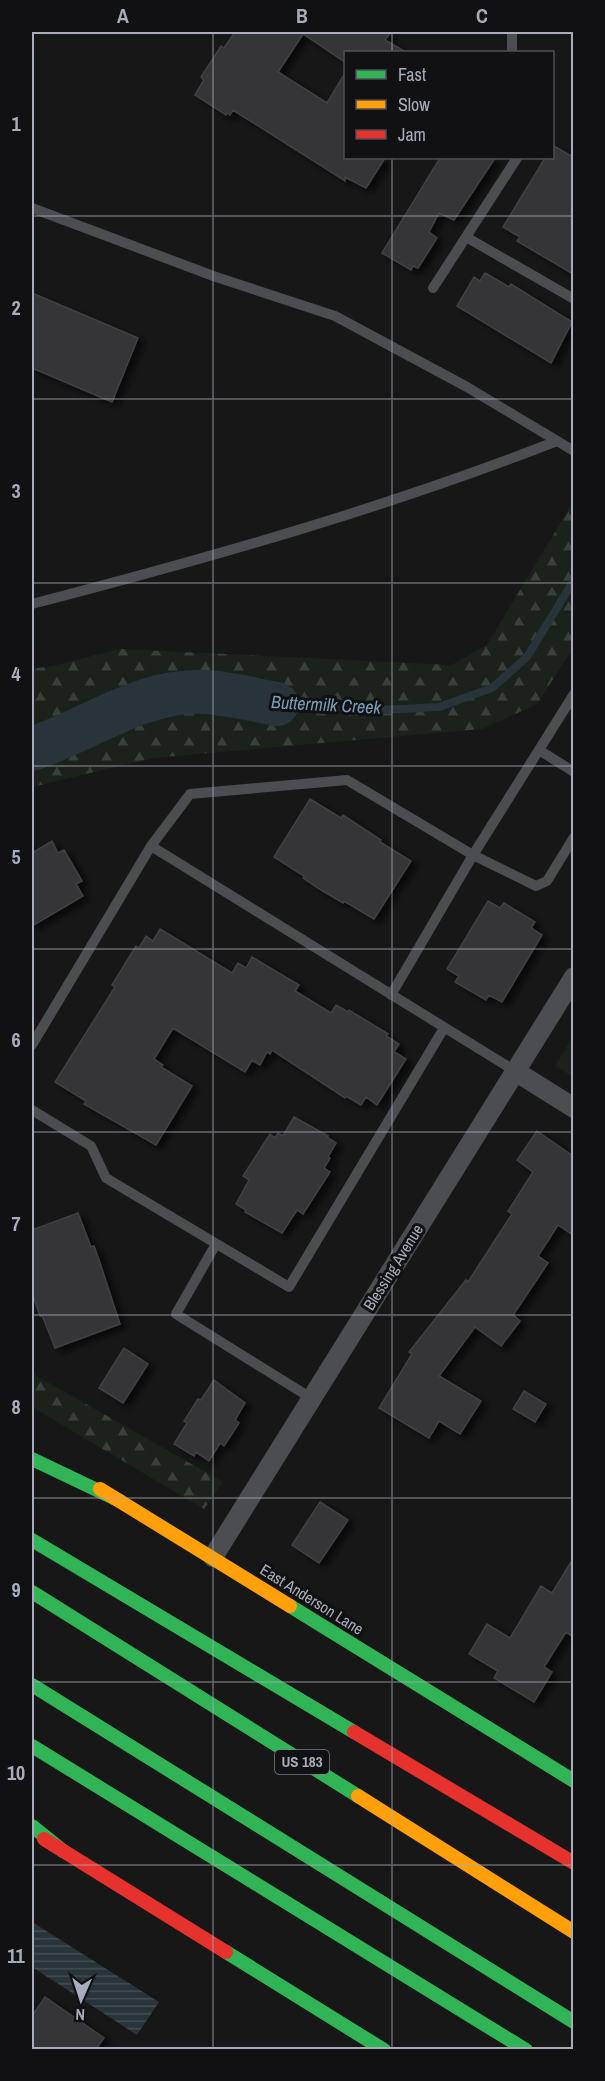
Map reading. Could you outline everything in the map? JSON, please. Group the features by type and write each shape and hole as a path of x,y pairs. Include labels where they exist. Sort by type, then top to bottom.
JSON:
{"main road":[{"name":"East Anderson Lane","path":"32,1448 213,1557 573,1781"},
{"path":"32,1459 120,1501"},
{"path":"32,1540 573,1863"},
{"name":"US 183","path":"32,1592 573,1932"},
{"path":"32,1685 573,2022"},
{"path":"32,1746 526,2049"},
{"path":"32,1826 63,1851"},
{"path":"32,1831 384,2049"}],"street":[{"name":"Blessing Avenue","path":"213,1557 573,977"},
{"path":"515,1071 573,1108"}],"lane":[{"path":"512,32 512,51"},
{"path":"433,288 516,159"},
{"path":"32,208 216,277 335,316 467,387 573,451"},
{"path":"466,237 573,299"},
{"path":"32,604 157,572 353,513 475,473 557,441"},
{"path":"392,995 473,855 573,694"},
{"path":"539,750 573,772"},
{"path":"32,1045 151,846 190,794 347,780 473,855 536,886 547,881 573,837"},
{"path":"151,846 515,1071"},
{"path":"32,1110 91,1146 106,1178 289,1287 444,1028"},
{"path":"216,1244 176,1314 311,1398"}],"green space":[{"path":"573,502 573,648 537,704 482,729 153,758 32,787 32,669 120,649 452,665 487,645"},
{"path":"573,1036 574,1077 555,1066"},
{"path":"32,1366 35,1375 223,1482 204,1509 32,1407"}],"shaded area":[{"path":"32,1922 159,2002 137,2035 32,1967"}],"building":[{"path":"235,32 391,32 385,40 404,51 344,51 344,61 303,34 278,72 327,103 344,75 344,159 384,159 366,188 345,177 345,181 233,110 230,115 227,113 226,115 195,95 204,80 201,77 221,46 224,48"},
{"path":"554,146 573,157 573,274 517,241 520,237 503,227 544,159 554,159"},
{"path":"439,159 494,159 454,220 439,213 429,232 437,238 418,268 413,266 411,270 382,253"},
{"path":"485,273 509,287 511,284 572,322 551,363 457,306 474,277 480,281"},
{"path":"32,293 138,338 112,402 32,368"},
{"path":"310,799 341,818 343,815 411,861 374,919 318,888 274,857"},
{"path":"52,841 58,853 64,850 82,881 76,884 83,896 32,926 32,853"},
{"path":"488,901 500,908 504,903 535,922 531,928 542,935 502,1002 489,995 486,1000 455,982 459,976 447,969"},
{"path":"160,929 232,973 238,963 246,968 252,957 299,985 295,991 331,1013 336,1005 348,1012 349,1010 388,1034 386,1036 399,1044 394,1052 406,1059 377,1105 366,1097 361,1105 346,1096 345,1098 272,1050 270,1054 267,1052 260,1065 252,1060 245,1072 173,1028 154,1059 163,1065 161,1067 192,1086 156,1145 84,1104 86,1101 55,1082 115,987 112,985 136,946 139,948 146,936 153,941"},
{"path":"294,1117 336,1143 324,1168 330,1172 303,1214 297,1210 282,1233 245,1212 246,1210 236,1204 249,1180 243,1176 270,1134 275,1138 278,1133 283,1136"},
{"path":"537,1131 573,1156 573,1235 558,1225 538,1256 548,1263 513,1315 520,1321 501,1346 475,1327 439,1376 481,1401 460,1434 439,1421 429,1438 379,1408 412,1354 409,1352 466,1280 468,1282 512,1214 508,1211 533,1172 517,1160"},
{"path":"78,1213 91,1247 94,1246 120,1324 55,1348 32,1293 32,1230"},
{"path":"124,1348 148,1364 123,1403 99,1388"},
{"path":"214,1380 245,1403 235,1420 239,1423 224,1446 220,1443 209,1461 196,1452 194,1456 174,1444 187,1423 184,1421"},
{"path":"524,1391 546,1404 535,1422 513,1409"},
{"path":"320,1502 348,1520 319,1563 292,1545"},
{"path":"573,1559 573,1637 566,1632 544,1667 552,1672 534,1702 494,1678 498,1671 469,1654 487,1624 510,1638 541,1586 552,1593"},
{"path":"45,1997 104,2038 96,2049 32,2049 32,2016"}],"waterway":[{"name":"Buttermilk Creek","path":"277,704 381,710 439,707 492,688 527,657 574,580"},
{"name":"Buttermilk Creek","path":"32,749 116,712 159,697 205,692 277,704"}],"traffic: fast":[{"path":"32,1459 120,1501"},
{"path":"32,1540 354,1732"},
{"path":"32,1592 358,1796"},
{"path":"290,1606 574,1781"},
{"path":"32,1685 574,2022"},
{"path":"32,1746 526,2050"},
{"path":"32,1826 63,1851"},
{"path":"226,1952 384,2050"}],"traffic: slow":[{"path":"100,1489 290,1606"},
{"path":"358,1796 574,1932"}],"traffic: jam":[{"path":"354,1732 574,1863"},
{"path":"44,1839 226,1952"}]}
